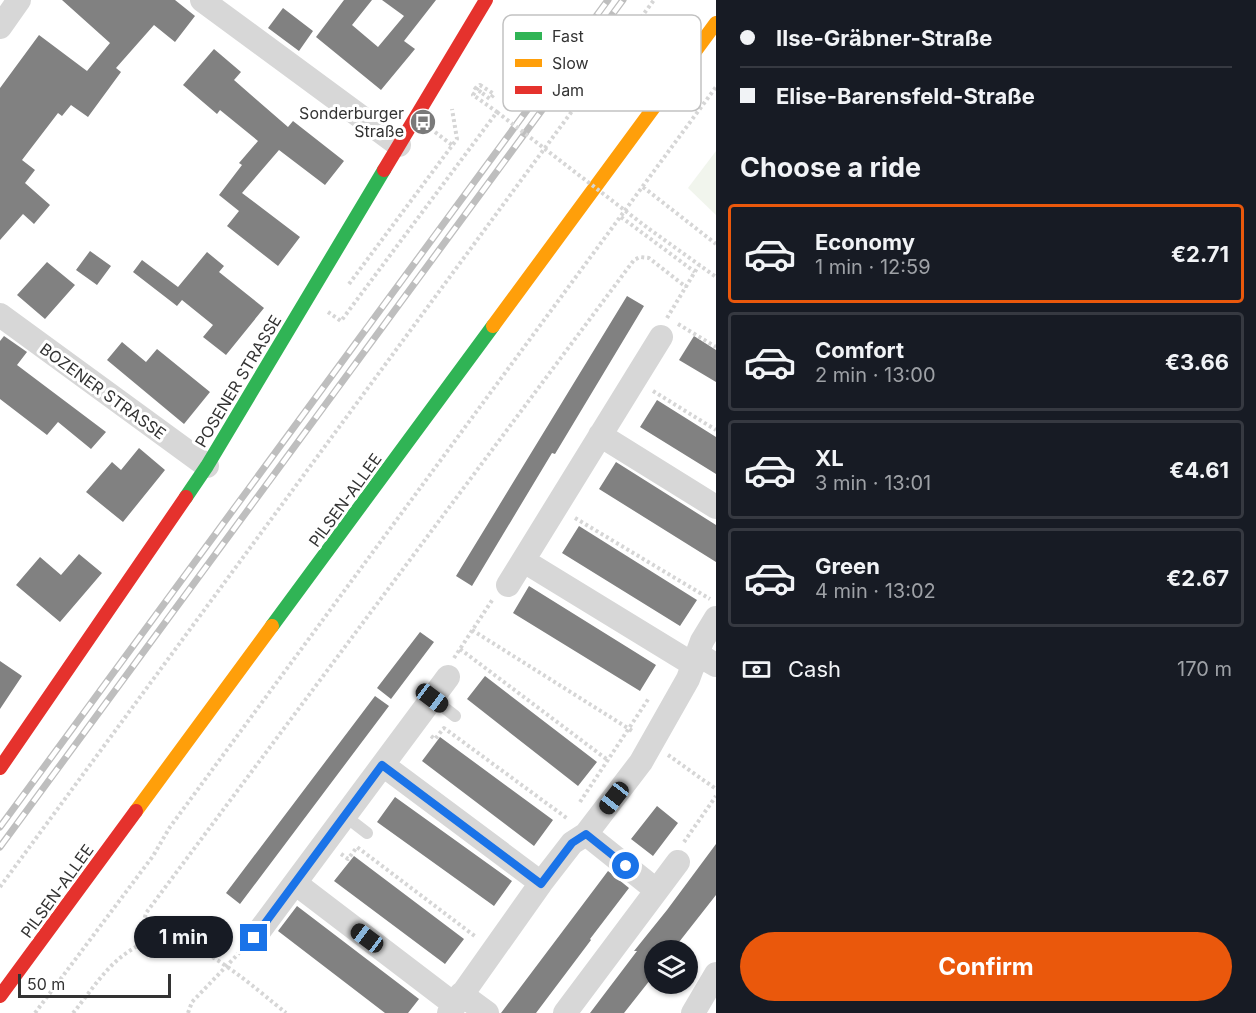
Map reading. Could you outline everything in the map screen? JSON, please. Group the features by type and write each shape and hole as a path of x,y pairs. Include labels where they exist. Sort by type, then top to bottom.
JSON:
{"main road":[{"name":"POSENER STRASSE","path":"0,768 207,466 486,0"},
{"name":"PILSEN-ALLEE","path":"701,43 716,23"},
{"name":"PILSEN-ALLEE","path":"0,996 651,111"}],"street":[{"path":"0,27 20,0"},
{"path":"202,0 399,145"},
{"name":"BOZENER STRASSE","path":"0,315 207,466"},
{"path":"508,585 661,337"},
{"path":"600,435 716,507"},
{"path":"524,561 702,661"},
{"path":"455,1004 572,843 586,834 641,762 688,679 702,661 702,640 716,618"},
{"path":"254,938 448,677"},
{"path":"382,765 541,884"},
{"path":"586,834 656,890"},
{"path":"565,1013 678,862"},
{"path":"295,883 455,1004 487,1013"},
{"path":"693,1013 716,974"}],"lane":[{"path":"432,698 456,716"},
{"path":"345,816 368,833"}],"path":[{"path":"643,15 654,0"},
{"path":"474,87 482,93 490,99 494,94 480,85 473,95 649,230 716,277"},
{"path":"701,108 716,87"},
{"path":"0,887 572,111"},
{"path":"35,1013 153,856 170,827 698,111"},
{"path":"328,312 341,321 497,112"},
{"path":"342,293 457,139"},
{"path":"643,187 716,244"},
{"path":"621,217 695,272"},
{"path":"147,941 143,925 146,913 634,260 640,257 649,258 686,287"},
{"path":"661,337 656,334 699,265"},
{"path":"690,331 716,347"},
{"path":"634,380 716,430"},
{"path":"575,518 716,602"},
{"path":"448,677 449,667 500,587 508,585"},
{"path":"472,630 652,744 716,789"},
{"path":"460,650 609,761"},
{"path":"575,809 630,730 653,692"},
{"path":"414,723 435,740 444,728 586,834"},
{"path":"678,862 673,858 716,796"},
{"path":"326,843 348,859 357,848 493,950"},
{"path":"188,1013 192,1002 254,938"},
{"path":"73,1013 123,955 147,941 160,939 174,940 202,950 286,1013"}],"shaded area":[{"path":"716,151 716,215 688,188"}],"building":[{"path":"62,0 175,0 195,16 175,42 154,25 116,68 121,72 88,117 71,105 62,116 58,113 22,160 35,170 25,183 50,205 34,224 23,214 0,240 0,88 39,35 87,71 110,43"},
{"path":"344,0 372,0 352,25 378,47 404,16 382,0 436,0 404,41 415,49 381,90 316,37"},
{"path":"283,8 313,31 299,51 268,28"},
{"path":"214,49 241,72 234,80 288,127 293,121 344,161 325,185 279,150 242,193 300,237 278,266 227,226 239,211 219,195 242,165 239,163 258,141 220,110 217,114 183,85"},
{"path":"90,251 111,266 97,285 76,270"},
{"path":"207,252 224,266 219,272 264,308 226,355 203,337 213,325 182,300 177,306 133,272 142,260 178,287"},
{"path":"47,262 75,285 45,319 17,295"},
{"path":"627,296 644,306 472,586 456,576"},
{"path":"4,336 27,352 17,365 106,432 91,449 58,422 47,435 0,399 0,341"},
{"path":"694,336 716,350 716,382 679,360"},
{"path":"122,342 146,362 157,349 210,392 184,424 107,360"},
{"path":"657,400 716,437 716,474 640,427"},
{"path":"139,448 165,470 123,522 86,492 112,462 121,470"},
{"path":"616,462 716,525 716,562 599,489"},
{"path":"579,526 697,600 680,626 562,553"},
{"path":"79,554 102,573 60,622 16,585 40,557 61,575"},
{"path":"529,586 656,665 640,691 513,613"},
{"path":"420,632 434,642 391,699 377,688"},
{"path":"0,661 22,676 0,709"},
{"path":"485,676 597,762 578,786 467,699"},
{"path":"375,696 389,706 240,904 226,893"},
{"path":"440,737 553,820 534,846 422,761"},
{"path":"395,797 512,881 494,906 377,822"},
{"path":"657,806 678,823 653,856 631,839"},
{"path":"716,844 716,895 681,940 644,940 644,988 624,1013 590,1013 637,951 634,951"},
{"path":"354,856 464,939 445,964 334,881"},
{"path":"608,871 629,888 536,1013 501,1013"},
{"path":"297,906 419,999 408,1013 385,1013 278,931"}],"railway":[{"path":"597,15 608,0"},
{"path":"612,15 623,0"},
{"path":"0,827 526,111"},
{"path":"0,847 541,111"}],"traffic: fast":[{"path":"186,497 207,466 384,170"},
{"path":"272,626 493,326"}],"traffic: slow":[{"path":"701,43 716,23"},
{"path":"493,326 651,111"},
{"path":"136,811 272,626"}],"traffic: jam":[{"path":"384,170 486,0"},
{"path":"0,768 186,497"},
{"path":"0,996 136,811"}],"place":[{"name":"Sonderburger Straße","path":"423,122"}],"route":[{"path":"254,938 382,765 541,884 572,843 586,834 626,866"}]}
